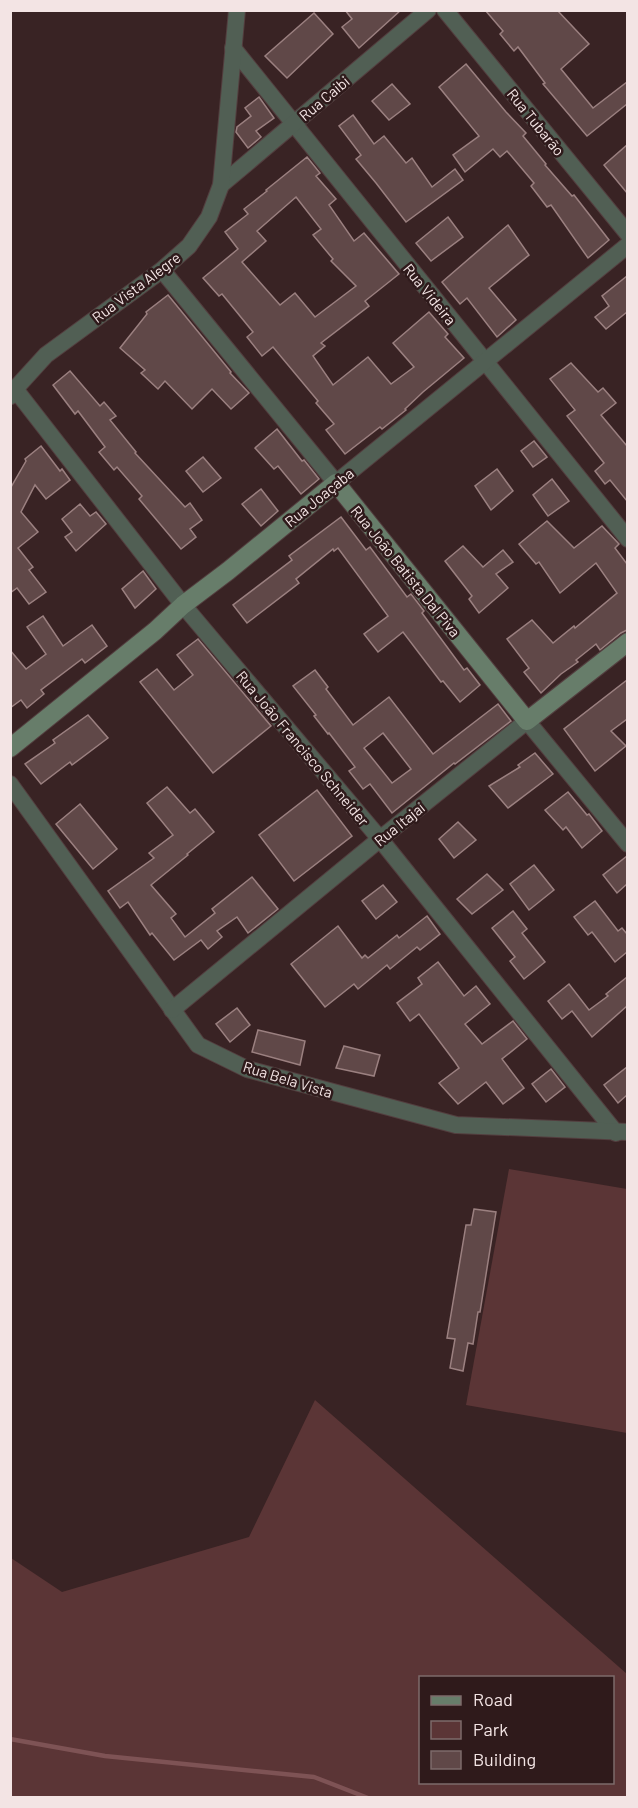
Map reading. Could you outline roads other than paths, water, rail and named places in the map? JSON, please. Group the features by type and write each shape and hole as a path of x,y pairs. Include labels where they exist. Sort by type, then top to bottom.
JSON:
{"street":[{"name":"Rua Vista Alegre","path":"13,392 46,355 162,270 189,246 209,217 221,185 237,10"},
{"name":"Rua Caibi","path":"221,185 428,10"},
{"name":"Rua Tubarão","path":"445,10 627,234"},
{"name":"Rua Videira","path":"233,48 627,539"},
{"name":"Rua Joaçaba","path":"10,748 627,245"},
{"name":"Rua João Batista Dal Piva","path":"162,270 627,844"},
{"name":"Rua João Francisco Schneider","path":"13,392 183,605 380,839 622,1133"},
{"name":"Rua Itajaí","path":"172,1010 380,839 627,642"},
{"name":"Rua Bela Vista","path":"10,784 198,1045 247,1069 456,1125 622,1133"}],"waterway":[{"path":"10,1739 105,1756 314,1777 368,1798"}]}
